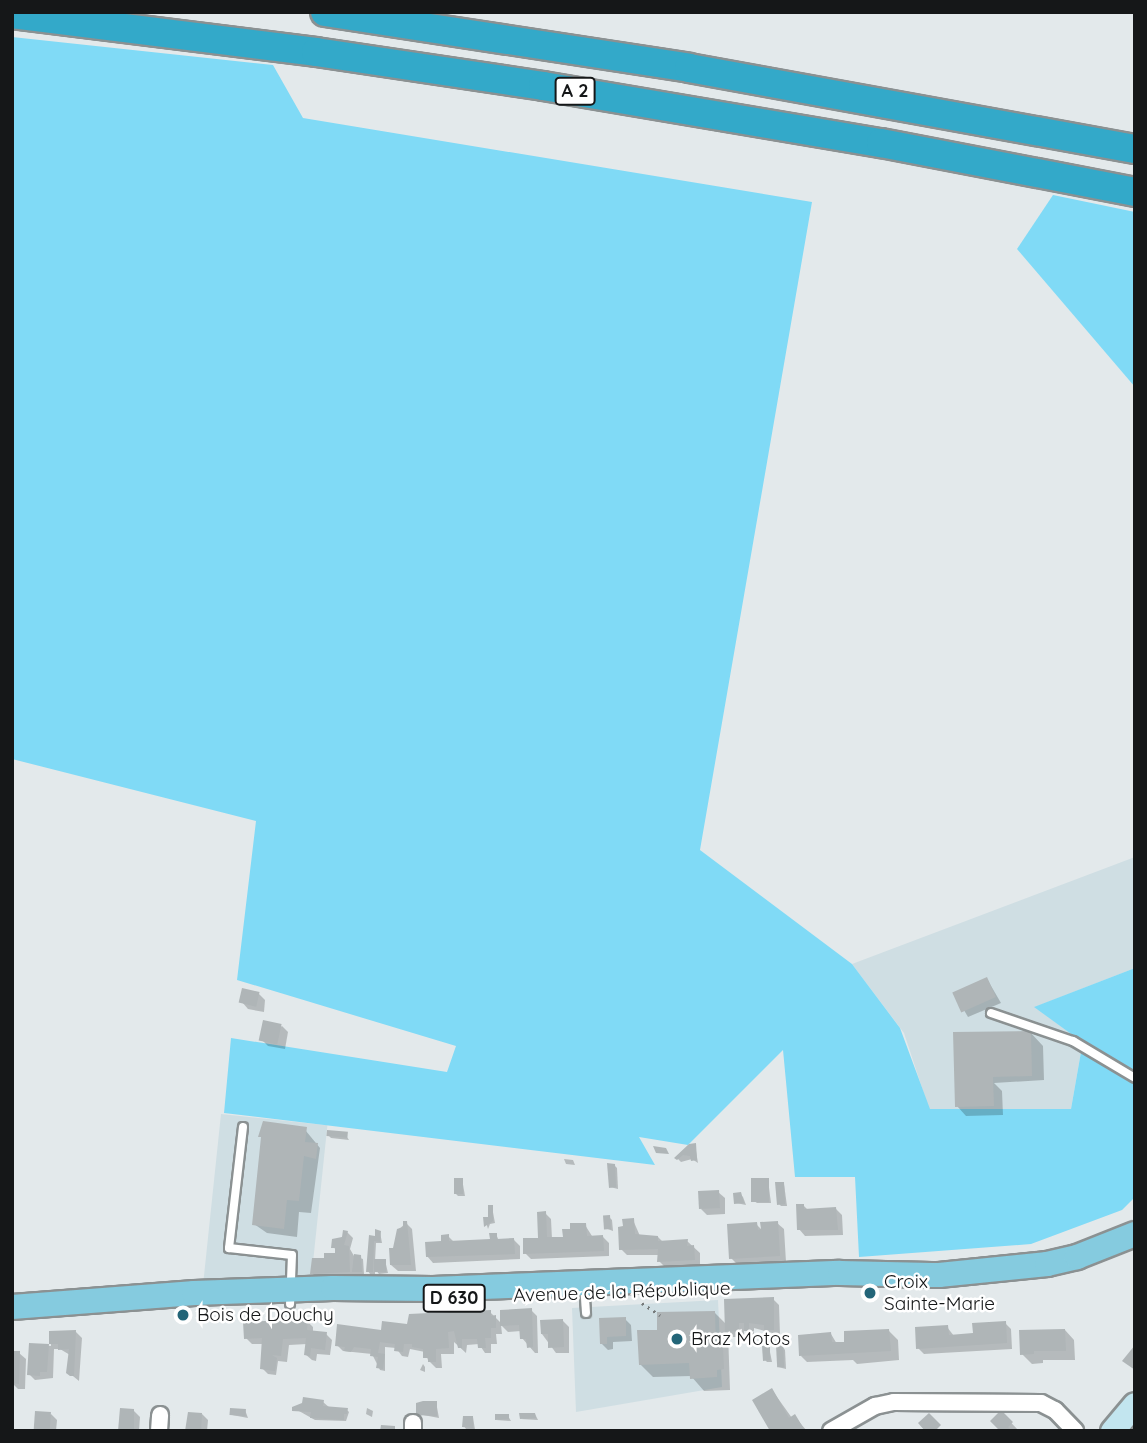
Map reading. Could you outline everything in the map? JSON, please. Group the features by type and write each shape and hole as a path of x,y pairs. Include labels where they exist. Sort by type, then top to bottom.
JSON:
{"highway":[{"name":"A 2","path":"326,12 689,68 1135,149"},
{"name":"A 2","path":"12,14 261,44 555,88 881,143 1135,192"}],"main road":[{"name":"Avenue de la République","path":"1077,1257 1135,1234"},
{"name":"Avenue de la République","path":"12,1307 289,1297 585,1297 840,1273 896,1276 1007,1270 1077,1257 1135,1255"},
{"name":"Avenue de la République","path":"12,1315 289,1297"},
{"path":"1112,1431 1133,1408"}],"street":[{"path":"831,1431 875,1406 894,1402 1041,1403 1055,1410 1075,1431"}],"lane":[{"path":"991,1013 1073,1041 1135,1078"},
{"path":"243,1127 229,1248 292,1255 289,1297"}],"path":[{"path":"642,1303 660,1315"}],"shaded area":[{"path":"12,37 273,65 303,118 812,202 700,850 852,964 900,1028 930,1109 1071,1109 1081,1052 1078,1039 1034,1007 1135,968 1135,1197 1122,1210 1031,1244 859,1257 855,1177 795,1177 783,1050 688,1145 639,1137 655,1165 224,1113 231,1038 447,1072 456,1046 237,980 256,821 12,759"},
{"path":"1053,195 1135,212 1135,387 1017,249"},
{"path":"1135,857 1135,968 1035,1007 1078,1039 1081,1052 1071,1109 929,1109 904,1033 852,964"},
{"path":"221,1114 327,1125 309,1296 203,1285"},
{"path":"718,1300 722,1387 576,1412 572,1308"}],"building":[{"path":"987,977 996,997 961,1013 952,992"},
{"path":"242,988 260,992 256,1007 239,1003"},
{"path":"263,1020 282,1024 277,1044 259,1041"},
{"path":"1031,1031 1032,1076 993,1077 994,1106 955,1107 953,1032"},
{"path":"263,1121 307,1127 305,1142 318,1143 316,1159 304,1156 299,1201 287,1200 284,1229 252,1225 261,1137 258,1137"},
{"path":"327,1130 348,1132 347,1138 326,1136"},
{"path":"696,1143 697,1160 691,1161 690,1156 683,1155 677,1160 674,1158 689,1144"},
{"path":"653,1146 666,1148 669,1154 656,1153"},
{"path":"607,1163 615,1164 616,1187 609,1188"},
{"path":"454,1178 463,1178 463,1194 454,1194"},
{"path":"751,1178 769,1178 769,1202 751,1202"},
{"path":"775,1182 784,1182 785,1204 777,1205"},
{"path":"719,1190 720,1208 699,1209 698,1191"},
{"path":"741,1192 744,1203 734,1204 733,1193"},
{"path":"796,1204 804,1204 804,1209 836,1207 838,1230 797,1230"},
{"path":"488,1205 493,1205 493,1221 484,1227 483,1217 488,1217"},
{"path":"546,1211 547,1237 563,1237 562,1229 570,1229 570,1223 586,1223 587,1236 603,1235 604,1251 523,1254 523,1238 538,1238 537,1212"},
{"path":"603,1215 610,1215 611,1229 604,1229"},
{"path":"634,1218 635,1234 658,1236 658,1241 688,1239 687,1246 694,1245 695,1260 657,1262 658,1249 619,1250 618,1227 623,1226 622,1219"},
{"path":"403,1221 407,1221 411,1265 390,1265 389,1248 393,1248 397,1229 403,1227"},
{"path":"778,1221 780,1256 729,1259 727,1224 757,1222 758,1230 761,1229 760,1222"},
{"path":"375,1229 381,1231 380,1242 374,1241 373,1272 366,1272 369,1235 375,1236"},
{"path":"343,1230 348,1231 344,1245 349,1246 350,1272 310,1274 312,1258 324,1258 324,1253 335,1253 335,1248 331,1248 332,1239 342,1237"},
{"path":"489,1233 497,1233 497,1239 514,1238 515,1254 426,1257 425,1242 441,1241 441,1235 449,1234 449,1241 490,1239"},
{"path":"354,1254 361,1255 362,1272 352,1272"},
{"path":"374,1259 386,1259 386,1272 374,1272"},
{"path":"774,1297 774,1330 764,1330 764,1325 749,1323 749,1331 744,1331 744,1323 739,1323 739,1331 725,1332 724,1299"},
{"path":"532,1308 533,1347 527,1348 526,1339 520,1339 519,1325 500,1326 500,1310"},
{"path":"491,1310 491,1316 496,1315 496,1328 491,1328 491,1338 485,1338 486,1348 478,1348 477,1339 462,1339 462,1348 458,1348 454,1331 448,1332 449,1348 436,1349 436,1362 428,1362 428,1358 423,1358 423,1349 412,1347 412,1344 404,1344 403,1352 394,1351 395,1344 380,1342 378,1353 385,1354 383,1369 376,1368 378,1357 370,1356 371,1349 354,1347 351,1352 344,1351 345,1347 335,1346 337,1324 381,1330 382,1321 407,1324 409,1314"},
{"name":"Braz Motos","path":"715,1311 716,1347 723,1347 724,1369 717,1370 717,1377 690,1379 689,1363 639,1365 637,1330 657,1330 657,1312"},
{"path":"626,1317 626,1336 607,1337 607,1344 600,1344 599,1318"},
{"path":"308,1319 307,1330 327,1332 325,1350 311,1348 310,1356 304,1355 306,1338 283,1339 281,1356 272,1355 277,1358 275,1371 260,1369 262,1338 244,1339 243,1322"},
{"path":"563,1319 564,1347 548,1348 548,1334 541,1334 540,1320"},
{"path":"1006,1321 1007,1343 916,1349 915,1327 948,1325 949,1335 973,1333 972,1323"},
{"path":"889,1329 891,1351 799,1356 798,1335 831,1332 832,1342 844,1342 844,1331"},
{"path":"1065,1329 1066,1351 1034,1351 1034,1354 1020,1355 1019,1330"},
{"path":"76,1330 74,1376 70,1376 66,1373 69,1349 58,1350 58,1344 49,1344 49,1331"},
{"path":"29,1343 49,1344 47,1372 40,1372 40,1376 27,1375"},
{"path":"776,1345 783,1345 784,1367 777,1367"},
{"path":"1135,1345 1135,1370 1122,1361"},
{"path":"762,1346 770,1346 770,1360 763,1361"},
{"path":"12,1351 20,1351 19,1384 12,1383"},
{"path":"772,1388 789,1418 795,1414 804,1429 770,1431 752,1400"},
{"path":"303,1397 324,1400 323,1406 348,1408 347,1414 344,1414 344,1420 310,1418 311,1412 292,1411 292,1407 302,1403"},
{"path":"437,1401 437,1416 416,1415 416,1403"},
{"path":"120,1408 134,1409 134,1431 118,1431"},
{"path":"230,1408 246,1409 245,1416 230,1415"},
{"path":"1001,1410 1013,1422 1008,1427 1012,1431 1000,1431 990,1421"},
{"path":"35,1411 51,1412 50,1431 34,1431"},
{"path":"188,1412 202,1413 201,1431 185,1431"},
{"path":"519,1413 535,1413 536,1418 520,1419"},
{"path":"929,1413 941,1425 935,1431 925,1431 918,1423"},
{"path":"495,1414 509,1414 509,1419 495,1420"},
{"path":"463,1416 473,1416 473,1428 462,1427"},
{"path":"381,1425 395,1426 395,1431 380,1431"}],"place":[{"name":"Croix Sainte-Marie","path":"870,1293"},
{"name":"Bois de Douchy","path":"183,1315"},
{"name":"Braz Motos","path":"677,1339"}]}
